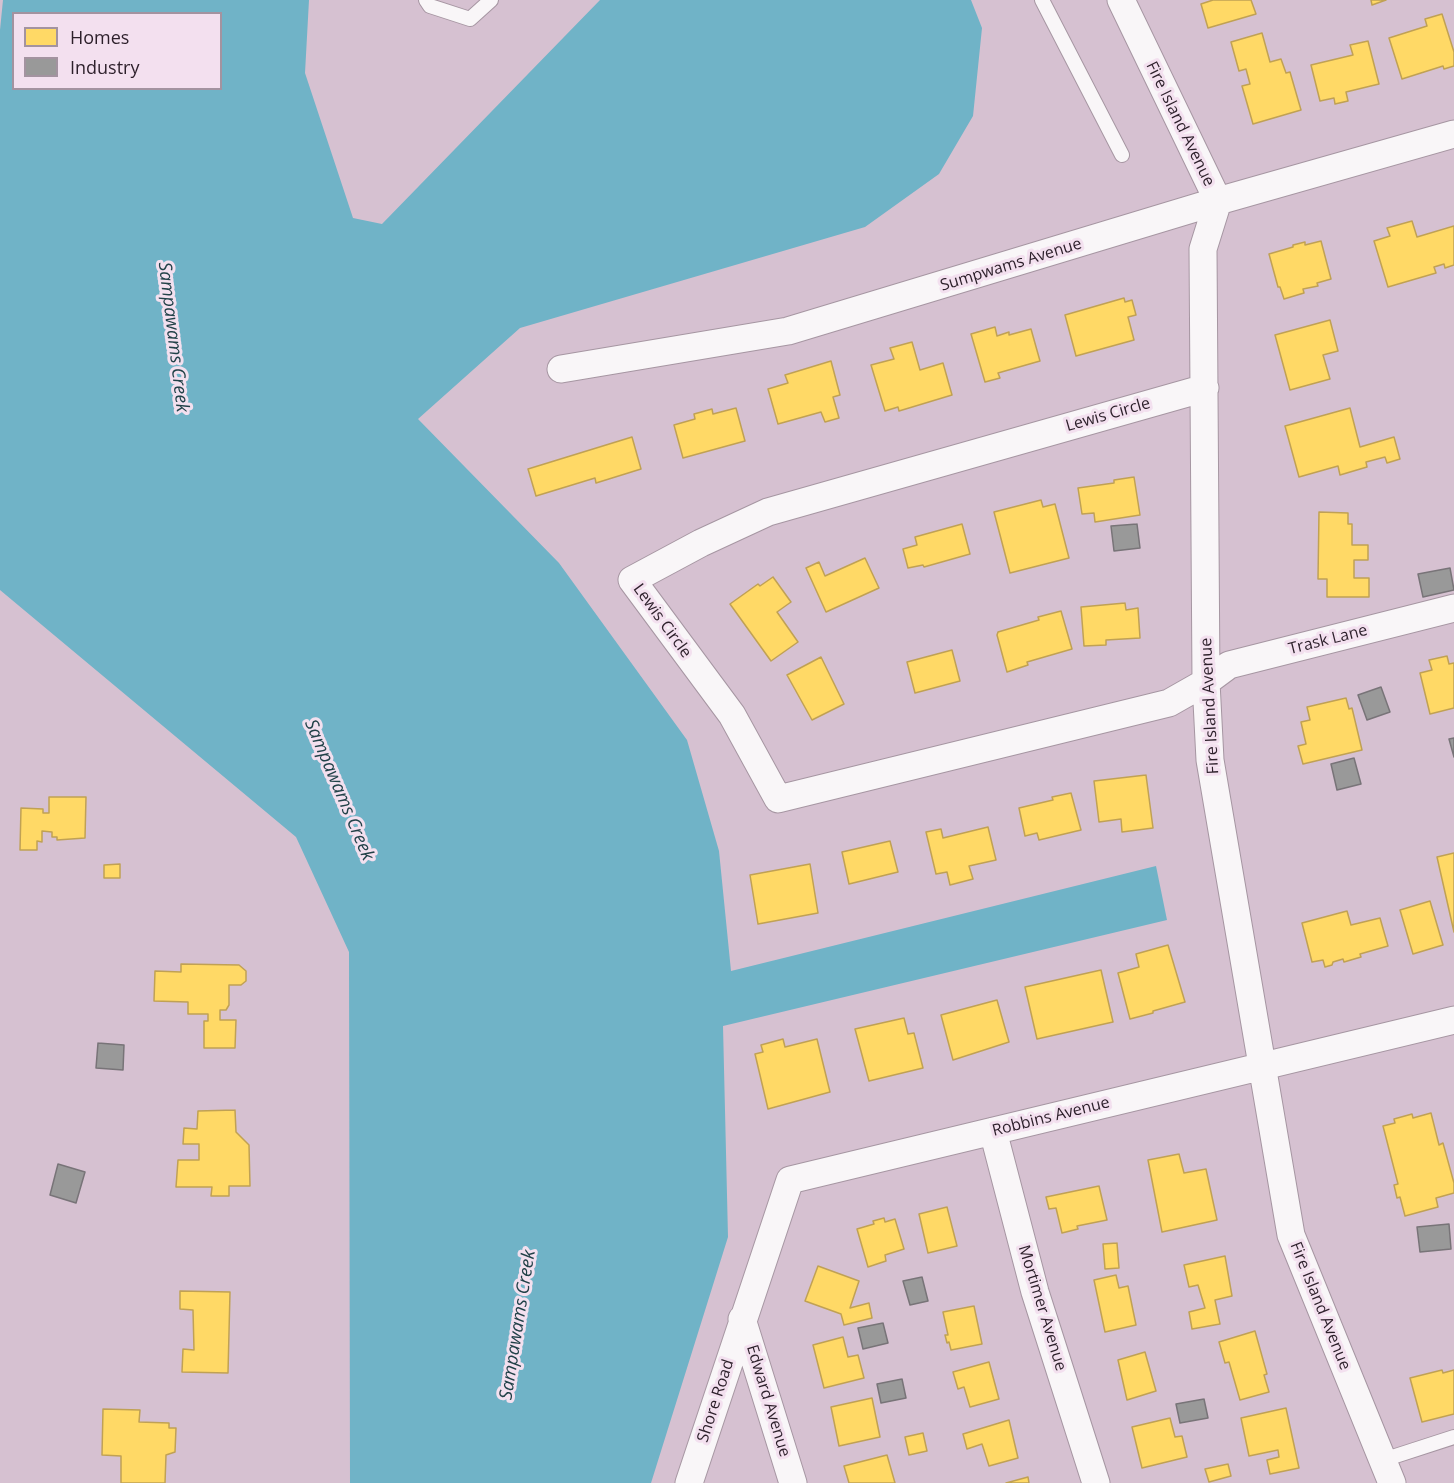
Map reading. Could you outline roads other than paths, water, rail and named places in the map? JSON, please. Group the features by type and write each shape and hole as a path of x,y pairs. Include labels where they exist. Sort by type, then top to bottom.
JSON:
{"street":[{"name":"Fire Island Avenue","path":"1121,0 1218,201 1203,249 1206,682 1210,760 1291,1235 1388,1472"},
{"name":"Sumpwams Avenue","path":"561,369 788,331 1218,201 1454,135"},
{"name":"Lewis Circle","path":"1204,388 768,512 701,543 632,580 732,715 778,799 1169,703 1206,682"},
{"name":"Trask Lane","path":"1206,682 1229,665 1454,608"},
{"name":"Robbins Avenue","path":"742,1319 790,1180 1454,1020"},
{"name":"Mortimer Avenue","path":"993,1131 1035,1292 1096,1483"},
{"name":"Shore Road","path":"689,1483 742,1319"},
{"name":"Edward Avenue","path":"742,1319 793,1483"}],"lane":[{"path":"426,0 430,6 470,19 490,0"},
{"path":"1042,0 1122,155"},
{"path":"1388,1472 1454,1437"}],"water":[{"name":"Sampawams Creek","path":"3,0 309,0 305,73 353,218 382,224 600,0 971,0 982,28 973,116 939,174 865,227 520,328 418,419 559,563 687,740 719,851 731,971 1156,866 1167,920 723,1026 728,1237 651,1483 350,1483 349,952 296,837 0,590 0,30"}]}
